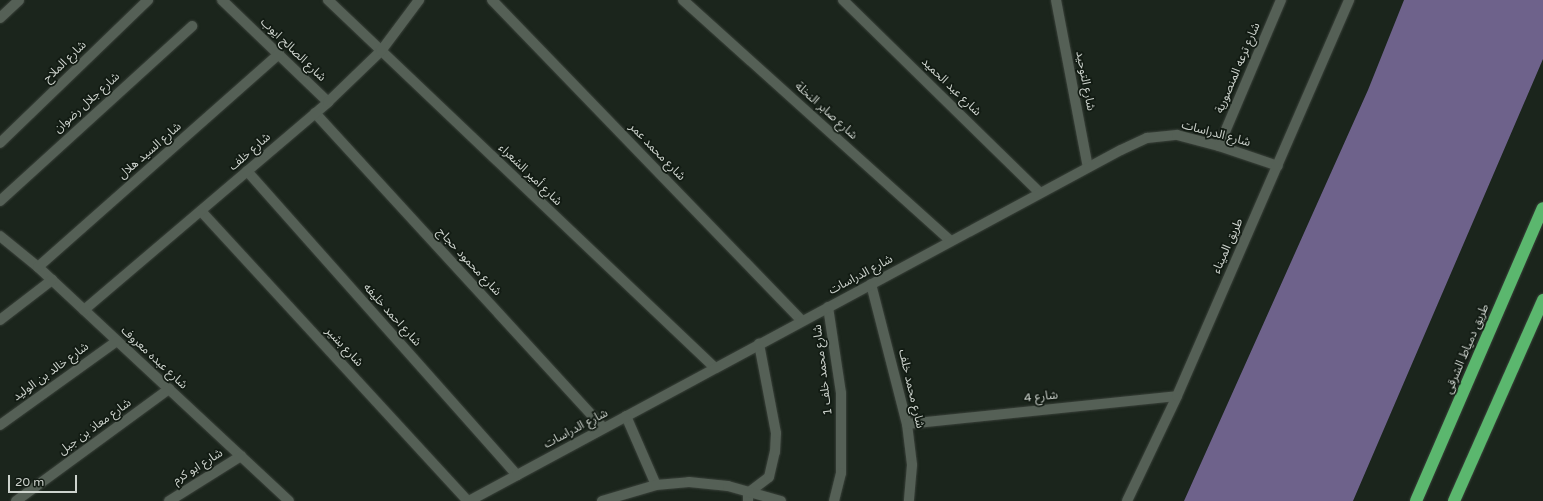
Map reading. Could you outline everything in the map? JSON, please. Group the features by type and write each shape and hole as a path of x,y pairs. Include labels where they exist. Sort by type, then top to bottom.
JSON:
{"highway":[{"name":"طريق دمياط الشرقى","path":"1416,501 1543,208"},
{"path":"1454,501 1543,300"}],"street":[{"path":"0,18 19,0"},
{"name":"شارع الملاح","path":"0,143 148,0"},
{"name":"شارع الصالح ايوب","path":"222,0 328,102"},
{"name":"شارع أمير الشعراء","path":"328,0 715,368"},
{"name":"شارع خلف","path":"84,310 328,102 381,51 419,0"},
{"name":"شارع محمد عمر","path":"492,0 802,321"},
{"name":"شارع صابر النخلة","path":"683,0 951,241"},
{"name":"شارع عبد الحميد","path":"843,0 1040,193"},
{"name":"شارع التوحيد","path":"1056,0 1088,167"},
{"name":"شارع ترعه المنصورية","path":"1219,146 1281,0"},
{"name":"طريق الميناء","path":"1127,501 1177,396 1349,0"},
{"name":"شارع جلال رضوان","path":"0,201 192,26"},
{"name":"شارع السيد هلال","path":"38,267 278,54"},
{"name":"شارع محمود حجاج","path":"315,113 604,428"},
{"name":"شارع الدراسات","path":"468,501 1088,167 1147,138 1177,135 1219,146 1278,166"},
{"name":"شارع احمد خليفه","path":"247,171 517,475"},
{"name":"شارع بشير","path":"201,211 468,501"},
{"name":"شارع عبده معروف","path":"0,236 38,267 289,501"},
{"path":"0,320 52,280"},
{"name":"شارع محمد خلف","path":"871,284 907,424 912,465 909,501"},
{"name":"شارع محمد خلف 1","path":"828,307 841,393 841,473 834,501"},
{"name":"شارع خالد بن الوليد","path":"0,425 117,341"},
{"path":"748,497 769,477 776,452 776,433 759,344"},
{"name":"شارع معاذ بن جبل","path":"16,501 169,389"},
{"name":"شارع 4","path":"907,424 1177,396"},
{"path":"626,416 656,485"},
{"name":"شارع ابو كرم","path":"169,501 241,456"},
{"path":"605,501 656,485 689,482 728,486 748,497 781,501"}],"shaded area":[{"path":"1404,0 1543,0 1543,59 1353,501 1184,501 1368,90"}]}
